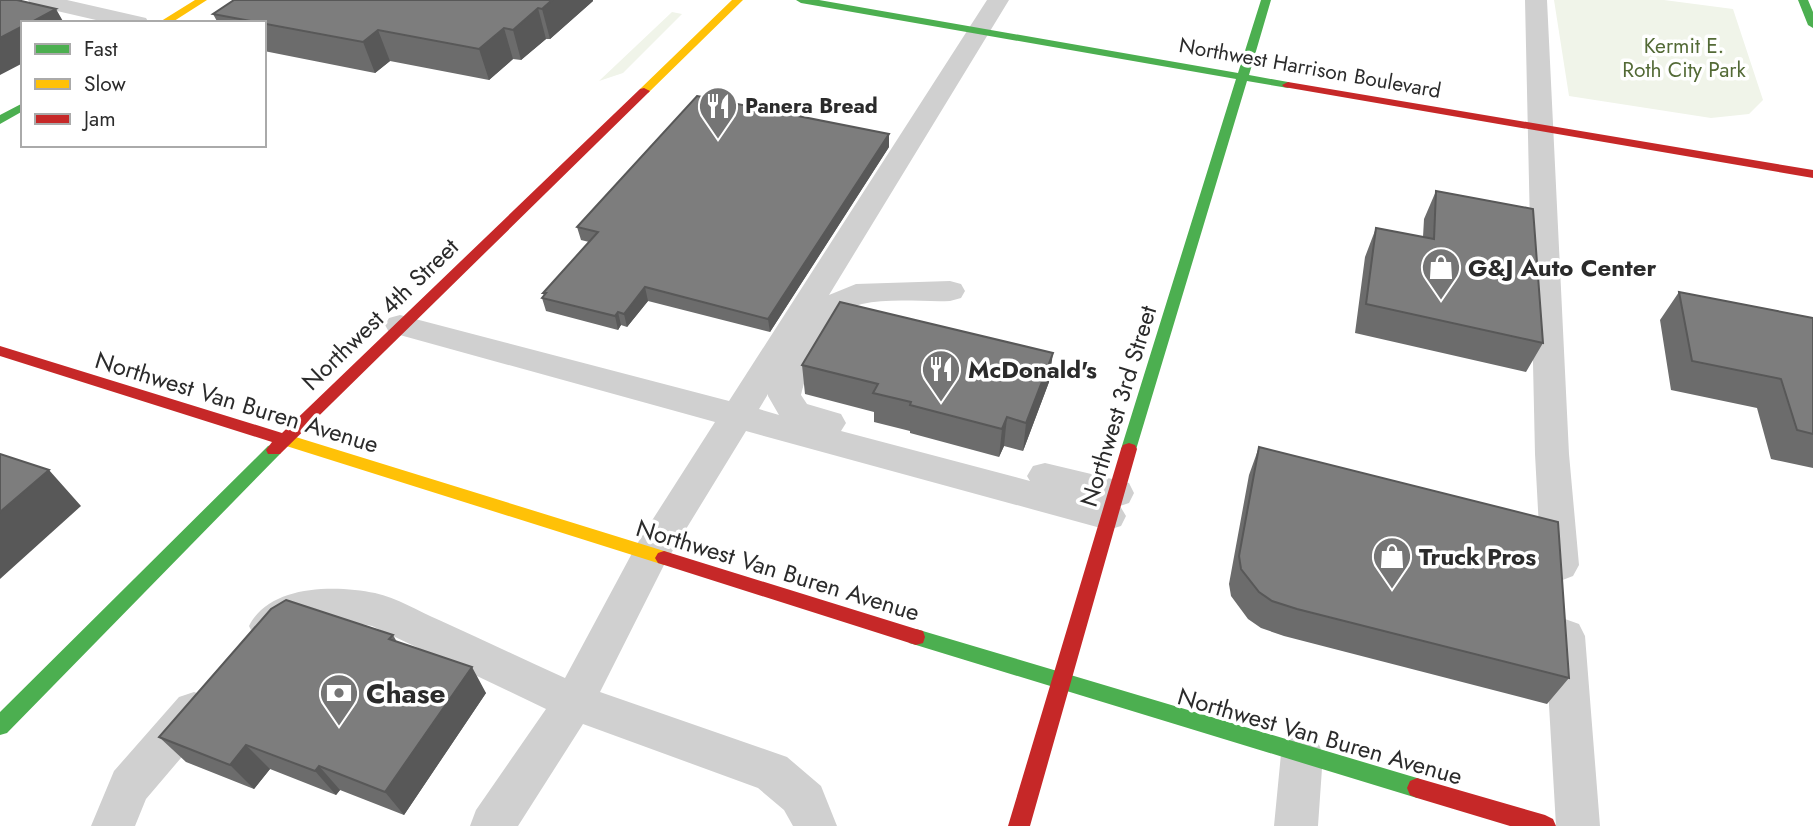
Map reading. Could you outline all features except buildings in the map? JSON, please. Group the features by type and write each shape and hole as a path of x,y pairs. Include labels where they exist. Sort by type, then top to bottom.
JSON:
{"main road":[{"path":"166,21 202,0"},
{"name":"Northwest 4th Street","path":"0,726 400,325 738,0"},
{"name":"Northwest Harrison Boulevard","path":"801,0 1542,130 1813,173"},
{"name":"Northwest 3rd Street","path":"1019,826 1112,504 1266,0"},
{"path":"1803,0 1813,25"},
{"path":"0,120 21,107"},
{"name":"Northwest Van Buren Avenue","path":"0,351 1061,682 1545,826"}],"lane":[{"path":"39,0 83,6 132,21"},
{"path":"83,6 124,0"},
{"path":"492,826 574,702 650,555 998,0"},
{"path":"1536,0 1552,454 1578,826"},
{"path":"950,291 856,294 829,307 792,366 784,396 795,413 1112,504"},
{"path":"400,325 737,416 1112,504"},
{"path":"243,652 261,631 295,611 318,605 340,604 377,611 574,702 772,772 794,788 812,810 815,826"},
{"path":"113,826 129,786 217,683"},
{"path":"1296,826 1302,754"}],"green space":[{"name":"Kermit E. Roth City Park","path":"1554,0 1664,0 1733,9 1763,100 1749,114 1711,118 1569,96"},
{"path":"672,12 682,14 623,73 599,81"}],"traffic: fast":[{"path":"801,0 1288,85"},
{"path":"1129,449 1266,0"},
{"path":"1803,0 1813,25"},
{"path":"0,120 21,107"},
{"path":"0,726 274,450"},
{"path":"916,637 1417,788"}],"traffic: slow":[{"path":"166,21 202,0"},
{"path":"644,91 738,0"},
{"path":"286,440 664,558"}],"traffic: jam":[{"path":"1288,85 1813,174"},
{"path":"274,450 644,91"},
{"path":"0,351 286,440"},
{"path":"1019,826 1129,449"},
{"path":"664,558 916,637"},
{"path":"1417,788 1545,826"}],"place":[{"name":"Panera Bread","path":"718,140"},
{"name":"G&J Auto Center","path":"1441,301"},
{"name":"McDonald's","path":"941,403"},
{"name":"Truck Pros","path":"1392,590"},
{"name":"Chase","path":"339,727"}]}
